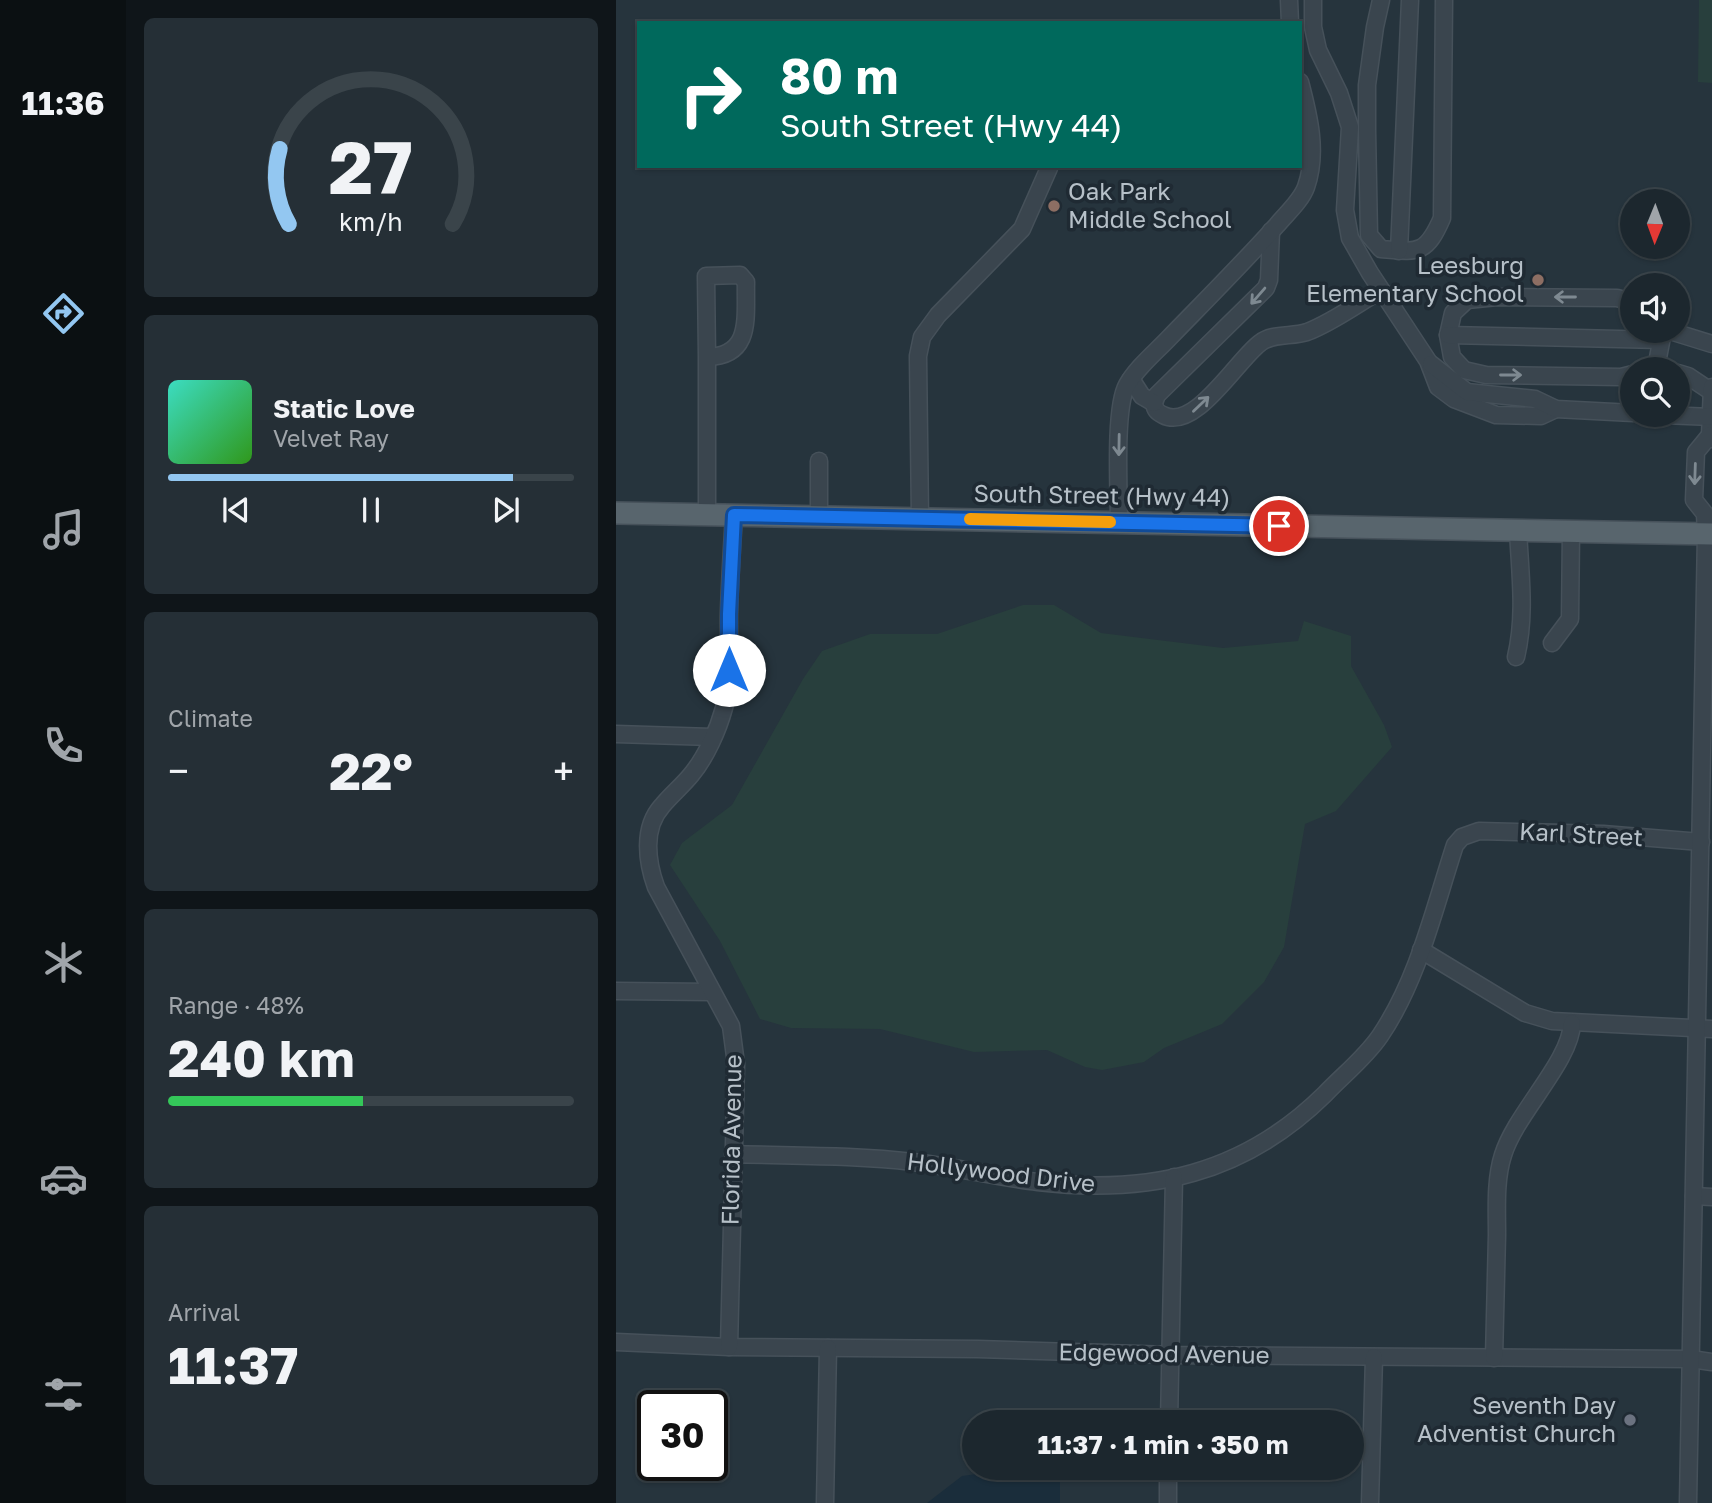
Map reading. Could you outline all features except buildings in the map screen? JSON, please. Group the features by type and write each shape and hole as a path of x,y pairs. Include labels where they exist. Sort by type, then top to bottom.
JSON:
{"main road":[{"name":"South Street (Hwy 44)","path":"616,513 1571,531 1709,522"}],"street":[{"path":"1289,0 1290,21"},
{"path":"1313,0 1318,50 1339,93 1350,127 1345,210 1350,238 1428,361 1438,387 1468,406 1496,415 1541,416 1556,409 1620,412"},
{"path":"1381,0 1367,85 1369,235 1381,249 1413,252 1432,241 1442,218 1444,0"},
{"path":"1399,251 1410,0"},
{"path":"1119,522 1121,402 1126,386 1306,190 1310,171 1310,120 1302,90"},
{"path":"920,519 918,356 922,337 937,315 1022,229 1049,168"},
{"path":"1154,403 1157,395 1266,288 1270,270 1271,231"},
{"path":"707,358 729,354 743,340 746,282 740,275 706,276 707,514"},
{"path":"1131,379 1142,396 1154,403 1159,414 1168,418 1181,418 1196,411 1262,341 1304,333 1381,290"},
{"path":"1620,299 1467,299 1453,313 1448,335 1452,357 1464,370 1486,375 1620,377"},
{"path":"1448,335 1620,334"},
{"path":"1690,339 1712,344"},
{"path":"1688,1503 1694,1196 1704,1029 1705,931 1701,842 1708,667 1709,522 1694,500 1696,452 1711,437 1712,390 1690,377"},
{"path":"1690,416 1711,417"},
{"path":"819,461 819,516"},
{"name":"Florida Avenue","path":"729,1347 736,1064 734,1044 731,1026 656,887 648,854 653,818 701,761 724,710 729,690 729,614 734,515"},
{"path":"1516,657 1520,642 1522,601 1518,530"},
{"path":"1552,643 1570,619 1571,531"},
{"path":"616,734 712,737"},
{"name":"Karl Street","path":"1462,837 1479,831 1555,832 1701,842"},
{"name":"Hollywood Drive","path":"733,1154 886,1159 1053,1183 1124,1185 1208,1169 1261,1145 1288,1127 1379,1037 1405,989 1421,950 1455,845 1462,837"},
{"path":"1421,950 1525,1013 1552,1021 1704,1029"},
{"path":"616,990 712,992"},
{"path":"1494,1358 1498,1189 1502,1158 1522,1115 1569,1042 1572,1023"},
{"path":"1169,1410 1174,1177"},
{"path":"1694,1196 1712,1197"},
{"name":"Edgewood Avenue","path":"616,1342 729,1347 1171,1355 1691,1359 1712,1362"},
{"path":"825,1503 828,1348"},
{"path":"1370,1503 1374,1357"},
{"path":"1168,1480 1168,1503"}],"green space":[{"path":"1699,0 1712,0 1712,83 1698,82"},
{"path":"1023,605 1054,605 1101,633 1223,648 1298,641 1304,621 1351,636 1351,666 1384,725 1392,747 1336,811 1305,824 1284,947 1264,982 1222,1024 1164,1048 1144,1062 1102,1070 1085,1067 1047,1050 974,1052 880,1029 791,1028 760,1019 720,941 670,865 682,843 732,805 803,679 822,651 870,634 937,634"}],"water":[{"path":"962,1476 962,1480 1060,1480 1060,1503 927,1503"}],"slow traffic":[{"path":"970,519 1110,522"}],"place":[{"name":"Oak Park Middle School","path":"1054,206"},
{"name":"Leesburg Elementary School","path":"1538,280"},
{"name":"Seventh Day Adventist Church","path":"1630,1420"}],"route":[{"path":"729,670 734,515 1279,526"}]}
